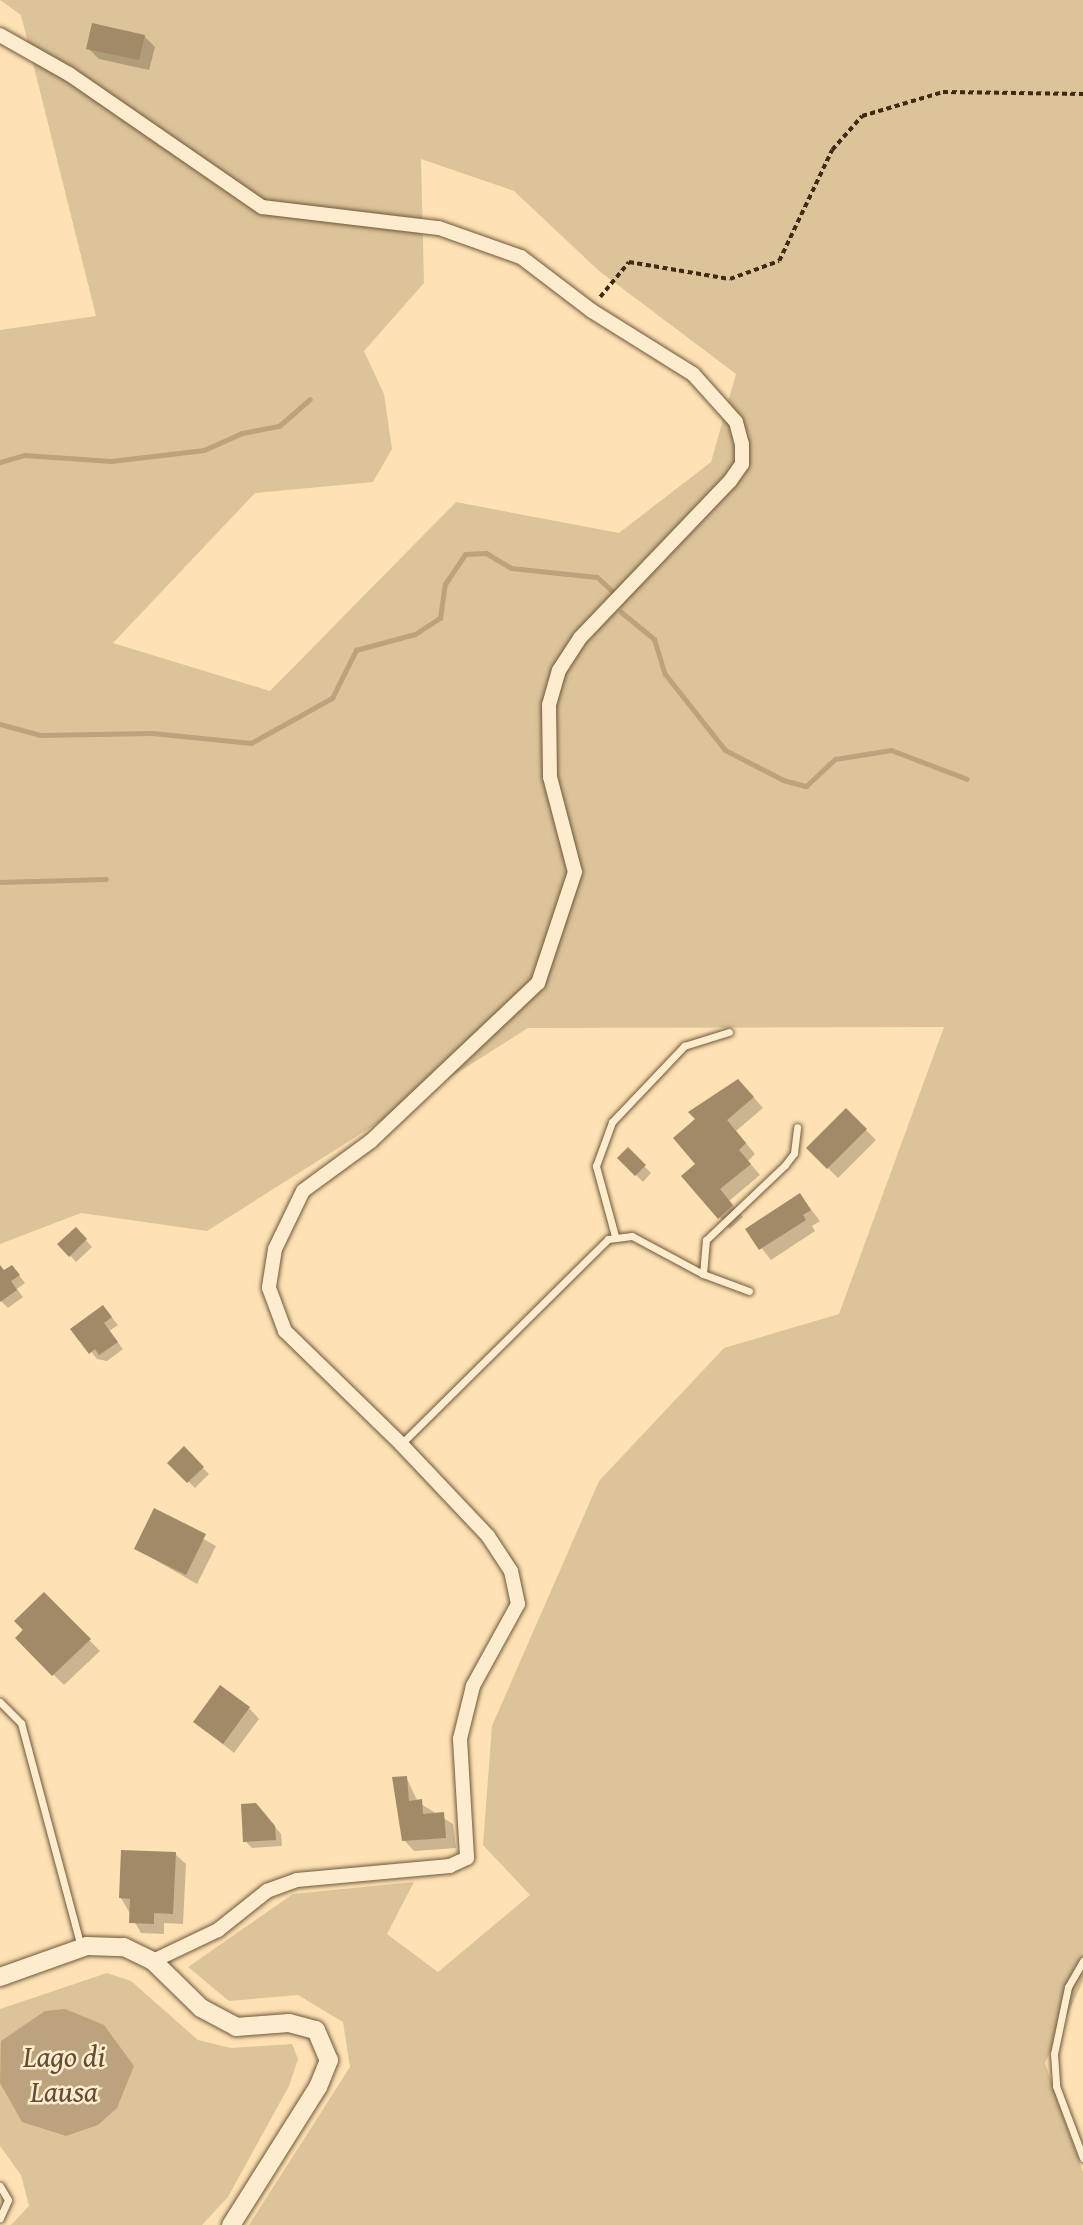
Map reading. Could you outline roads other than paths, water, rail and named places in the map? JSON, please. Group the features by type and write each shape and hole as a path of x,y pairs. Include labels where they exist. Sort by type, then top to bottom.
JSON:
{"street":[{"path":"0,35 69,74 262,207 439,228 521,257 592,311 693,374 736,422 741,464 580,638 559,670 549,705 550,777 575,872 538,984 372,1141 303,1191 275,1249 270,1288 285,1331 401,1444 488,1536 516,1589 518,1604 472,1686 460,1739 467,1858 450,1866 297,1880 267,1891 218,1930 153,1961"},
{"path":"0,1977 82,1948 124,1947 153,1961 201,2008 236,2026 289,2023 316,2030 329,2060 318,2087 231,2225"}],"lane":[{"path":"615,1236 596,1166 612,1122 684,1046 729,1032"},
{"path":"703,1274 706,1240 785,1165 794,1153 797,1127"},
{"path":"401,1444 615,1236"},
{"path":"615,1236 645,1241 703,1274 749,1291"},
{"path":"0,1702 21,1723 82,1948"},
{"path":"1083,1961 1068,1987 1054,2054 1056,2086 1083,2158"},
{"path":"0,2186 8,2200 0,2218"}],"water":[{"name":"Lago di Lausa","path":"65,2009 104,2025 134,2066 117,2108 98,2125 66,2136 22,2122 0,2083 1,2041 45,2011"}],"waterway":[{"path":"0,462 24,455 111,461 204,450 242,433 279,426 310,399"},
{"path":"0,724 40,735 152,733 251,743 332,698 356,650 415,634 440,618 445,584 465,554 486,553 511,568 597,577 612,591"},
{"path":"621,612 654,639 665,674 725,750 783,780 806,786 835,759 891,750 967,779"},
{"path":"0,882 106,879"}]}
